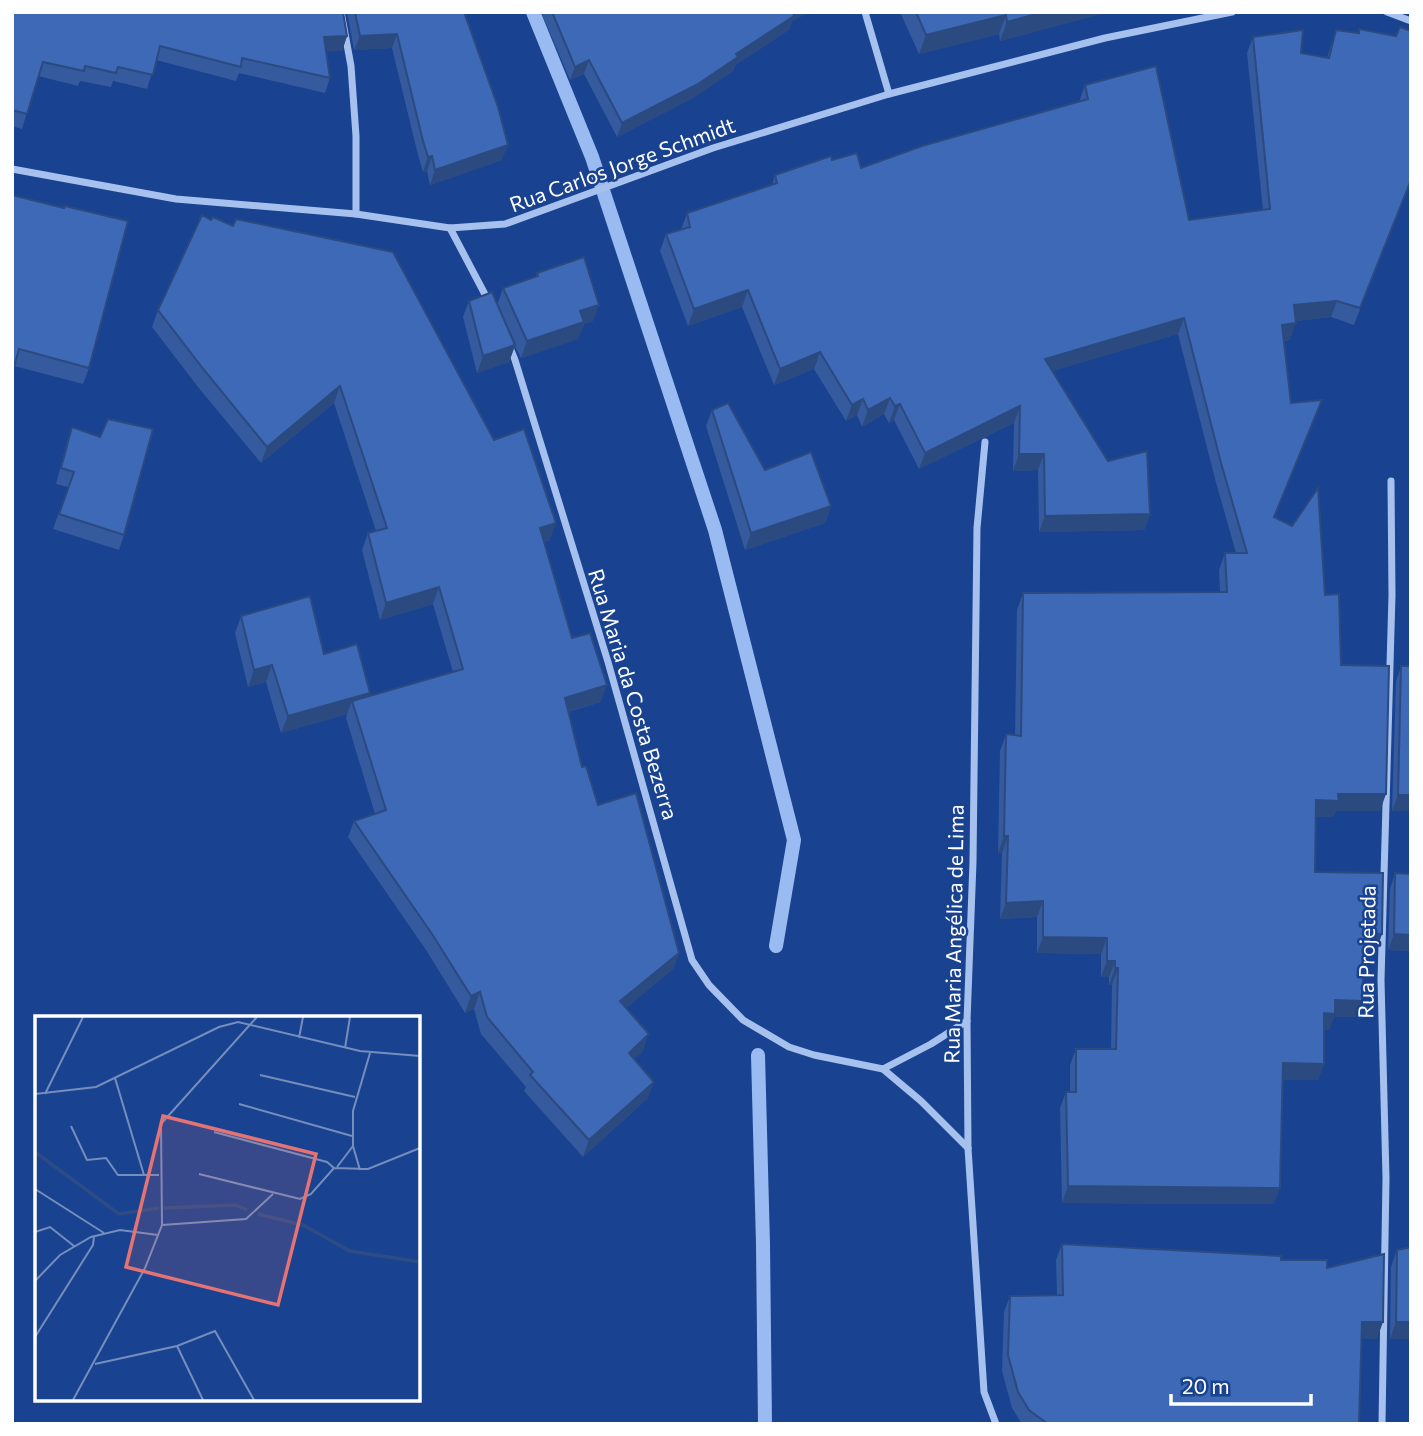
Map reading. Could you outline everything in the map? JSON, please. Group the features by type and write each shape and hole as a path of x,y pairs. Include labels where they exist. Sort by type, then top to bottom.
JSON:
{"street":[{"path":"341,12 352,66 356,136 356,214"},
{"path":"865,12 889,94"},
{"name":"Rua Carlos Jorge Schmidt","path":"12,169 176,199 356,214 450,228 505,224 725,144 889,94 1092,41 1232,12"},
{"path":"1387,12 1411,21"},
{"path":"450,228 493,311"},
{"name":"Rua Maria da Costa Bezerra","path":"504,335 515,360 608,662 692,960 709,985 743,1020 789,1047 883,1069 921,1101 968,1148"},
{"name":"Rua Maria Angélica de Lima","path":"985,442 976,528 972,875 967,1021 968,1148 984,1392 996,1424"},
{"name":"Rua Projetada","path":"1382,1424 1386,1178 1381,980 1392,595 1391,481"},
{"path":"883,1069 931,1044 967,1021"}],"building":[{"path":"12,12 343,12 347,36 324,37 330,78 242,58 241,67 160,46 153,75 118,67 116,73 85,66 84,71 43,62 27,114 12,110"},
{"path":"355,12 464,12 498,107 508,145 435,170 432,156 428,157 423,141 397,34 360,36"},
{"path":"552,12 793,12 794,16 736,54 738,57 698,84 622,123 589,60 575,67"},
{"path":"916,12 1043,12 1007,22 1006,15 926,35"},
{"path":"1400,27 1411,31 1411,180 1360,308 1337,301 1294,305 1296,323 1282,325 1291,403 1322,400 1274,517 1292,526 1318,488 1325,595 1339,594 1341,665 1389,666 1386,794 1338,794 1339,801 1316,800 1315,872 1383,873 1382,934 1365,933 1362,1001 1335,1000 1335,1014 1324,1013 1324,1064 1283,1063 1280,1188 1068,1186 1066,1092 1076,1092 1076,1049 1116,1049 1118,968 1115,968 1115,961 1107,961 1107,938 1043,937 1043,901 1006,903 1006,734 1021,736 1023,593 1227,592 1225,553 1247,553 1184,318 1045,359 1108,461 1147,451 1150,514 1045,516 1044,454 1019,454 1020,406 925,453 900,404 895,406 890,398 868,410 863,399 852,405 820,352 780,369 748,290 694,309 666,234 690,227 687,213 777,183 775,175 831,156 832,160 857,153 861,168 922,146 1088,99 1085,85 1156,66 1189,220 1270,209 1253,37 1303,30 1301,53 1329,58 1336,30 1359,33 1359,29 1396,36"},
{"path":"12,195 128,221 89,368 19,349 12,374"},
{"path":"202,215 233,226 236,219 393,252 494,440 524,429 556,523 540,528 572,638 590,633 607,685 565,698 582,767 586,766 598,805 636,793 679,953 620,1001 649,1034 629,1053 654,1082 589,1140 530,1075 533,1072 487,1017 480,992 471,996 354,821 386,810 352,701 463,669 439,587 386,603 368,533 387,528 340,386 267,447 158,310"},
{"path":"584,257 599,305 580,311 584,322 527,341 503,288"},
{"path":"492,292 515,345 483,356 469,301"},
{"path":"728,403 765,470 811,452 831,506 751,533 712,410"},
{"path":"108,419 153,429 124,535 59,514 74,472 61,468 72,427 100,437"},
{"path":"310,596 324,654 357,644 370,693 288,716 272,665 254,670 241,616"},
{"path":"1401,666 1411,666 1411,795 1398,795"},
{"path":"1395,873 1411,874 1411,935 1394,934"},
{"path":"1062,1244 1281,1256 1281,1260 1327,1260 1327,1268 1384,1254 1383,1322 1362,1322 1359,1424 1048,1424 1029,1410 1018,1392 1008,1355 1010,1296 1063,1295"},
{"path":"1411,1247 1411,1322 1396,1322 1397,1250"}],"waterway":[{"path":"533,12 592,157 715,530 794,840 776,946"},
{"path":"758,1055 765,1424"}]}
